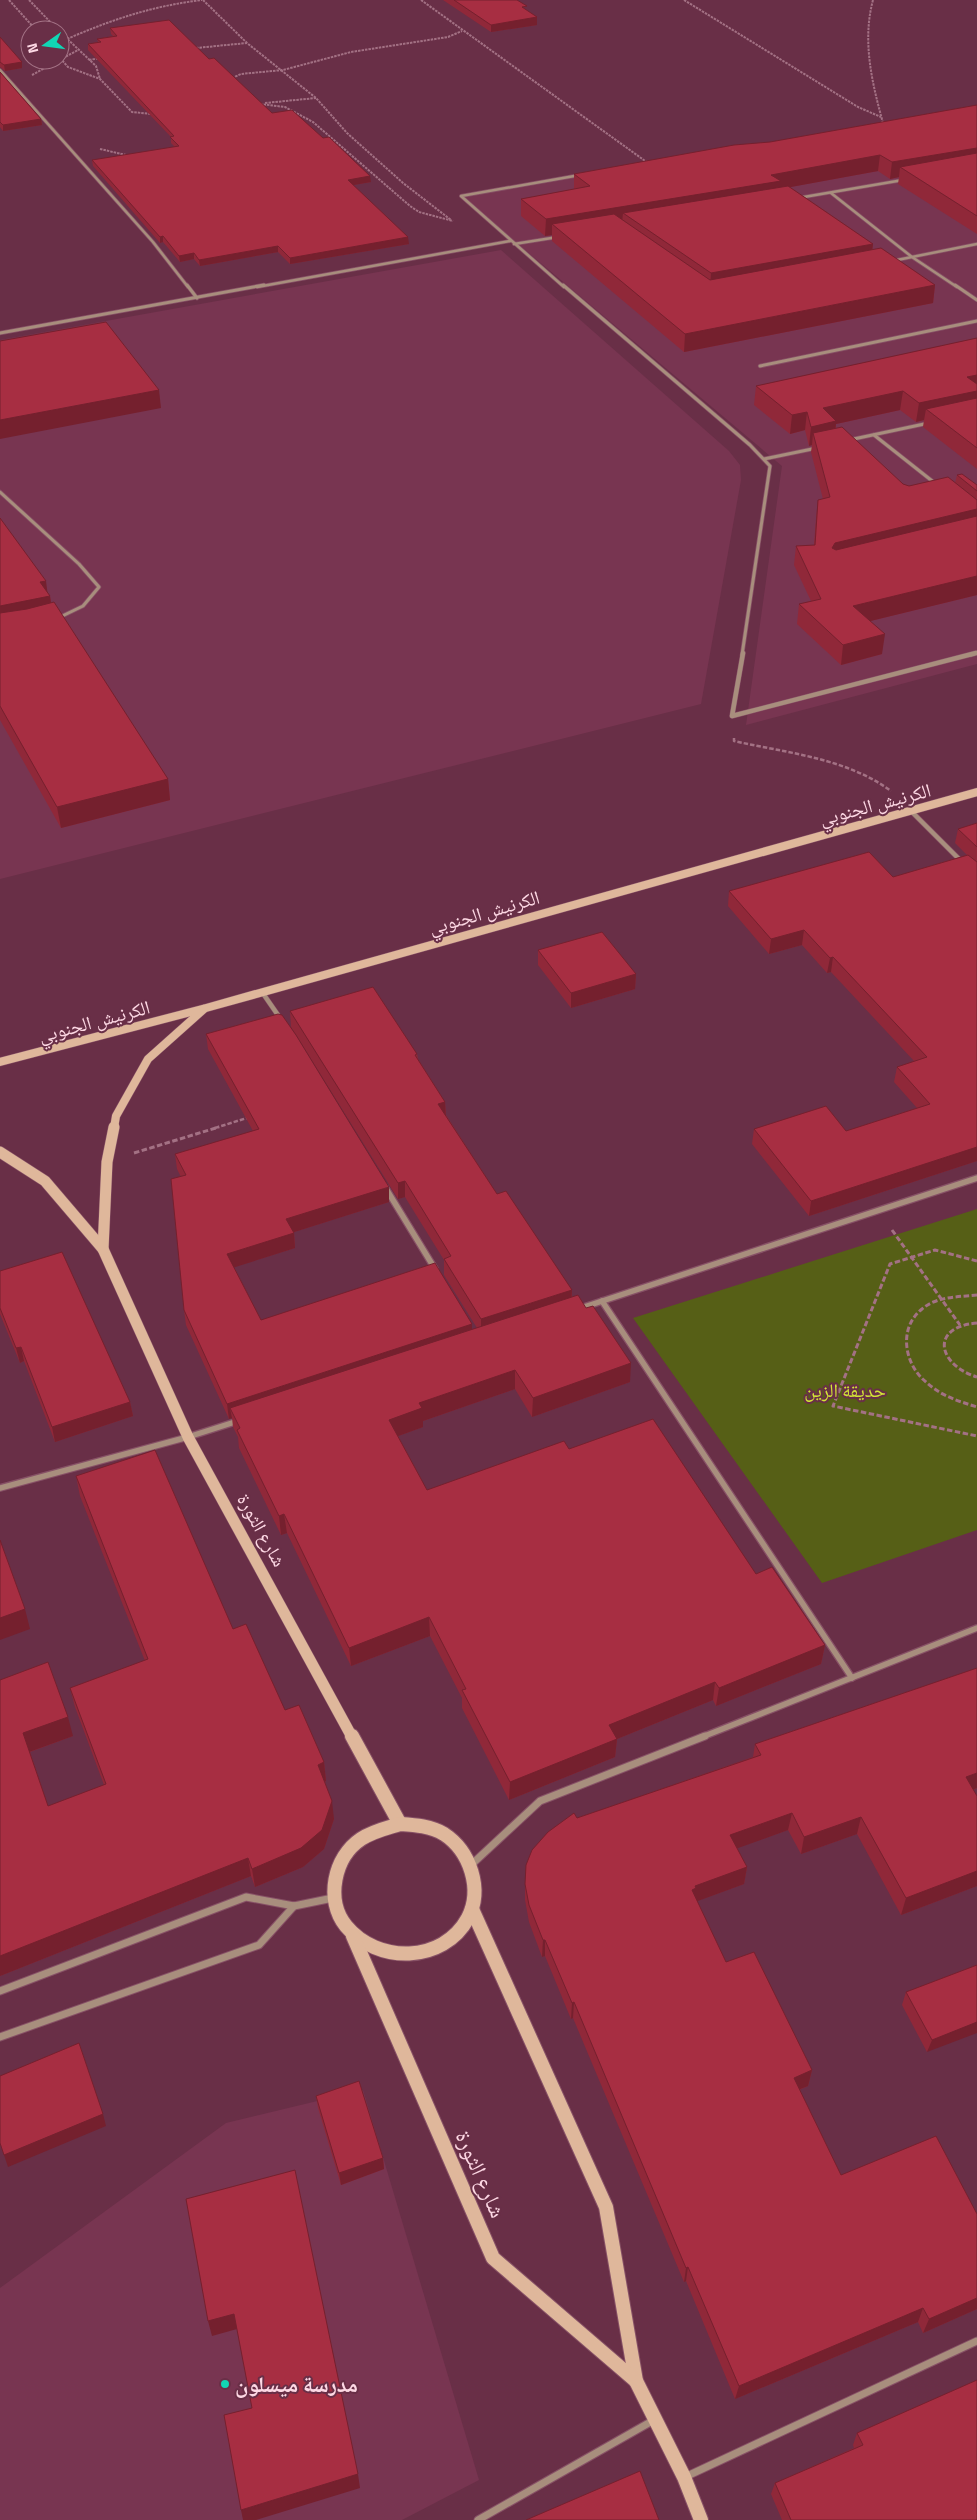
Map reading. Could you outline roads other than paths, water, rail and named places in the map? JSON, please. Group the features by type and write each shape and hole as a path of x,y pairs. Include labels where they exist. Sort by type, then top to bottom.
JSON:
{"main road":[{"name":"الكرنيش الجنوبي","path":"0,1062 206,1008 977,792"},
{"name":"شارع الثورة","path":"103,1249 107,1162 116,1116 148,1059 206,1008"},
{"name":"شارع الثورة","path":"0,1152 45,1181 103,1249 188,1437 400,1824"},
{"path":"400,1824 423,1826 443,1834 460,1847 471,1865 476,1886 472,1909 461,1928 443,1944 420,1953 397,1955 373,1949 353,1936 340,1918 334,1898 335,1876 344,1857 359,1841 378,1830 400,1824"},
{"name":"شارع الثورة","path":"472,1909 606,2207 636,2381 684,2477 701,2520"},
{"name":"شارع الثورة","path":"353,1936 493,2258 636,2381"}],"street":[{"path":"0,70 116,203 153,242 170,267 197,298"},
{"path":"583,175 461,196 512,243 750,444 770,466 754,586 732,716 977,653"},
{"path":"791,199 909,178"},
{"path":"832,193 912,257 977,300"},
{"path":"0,333 512,243 559,237"},
{"path":"883,262 977,244"},
{"path":"760,366 977,321"},
{"path":"846,441 930,422"},
{"path":"874,435 940,488"},
{"path":"764,460 819,447"},
{"path":"0,492 79,564 99,587 83,606 54,621"},
{"path":"911,811 964,863"},
{"path":"262,992 284,1024"},
{"path":"573,1310 977,1178"},
{"path":"383,1184 439,1275"},
{"path":"602,1301 852,1678"},
{"path":"0,1488 188,1437 244,1418"},
{"path":"471,1865 540,1801 977,1628"},
{"path":"0,1991 246,1897 294,1906 334,1898"},
{"path":"0,2038 259,1945 294,1906"},
{"path":"684,2477 977,2341"},
{"path":"478,2520 655,2420"}],"place":[{"name":"مدرسة ميسلون","path":"225,2384"}],"park label":[{"name":"حديقة الزين","path":"845,1390"}]}
